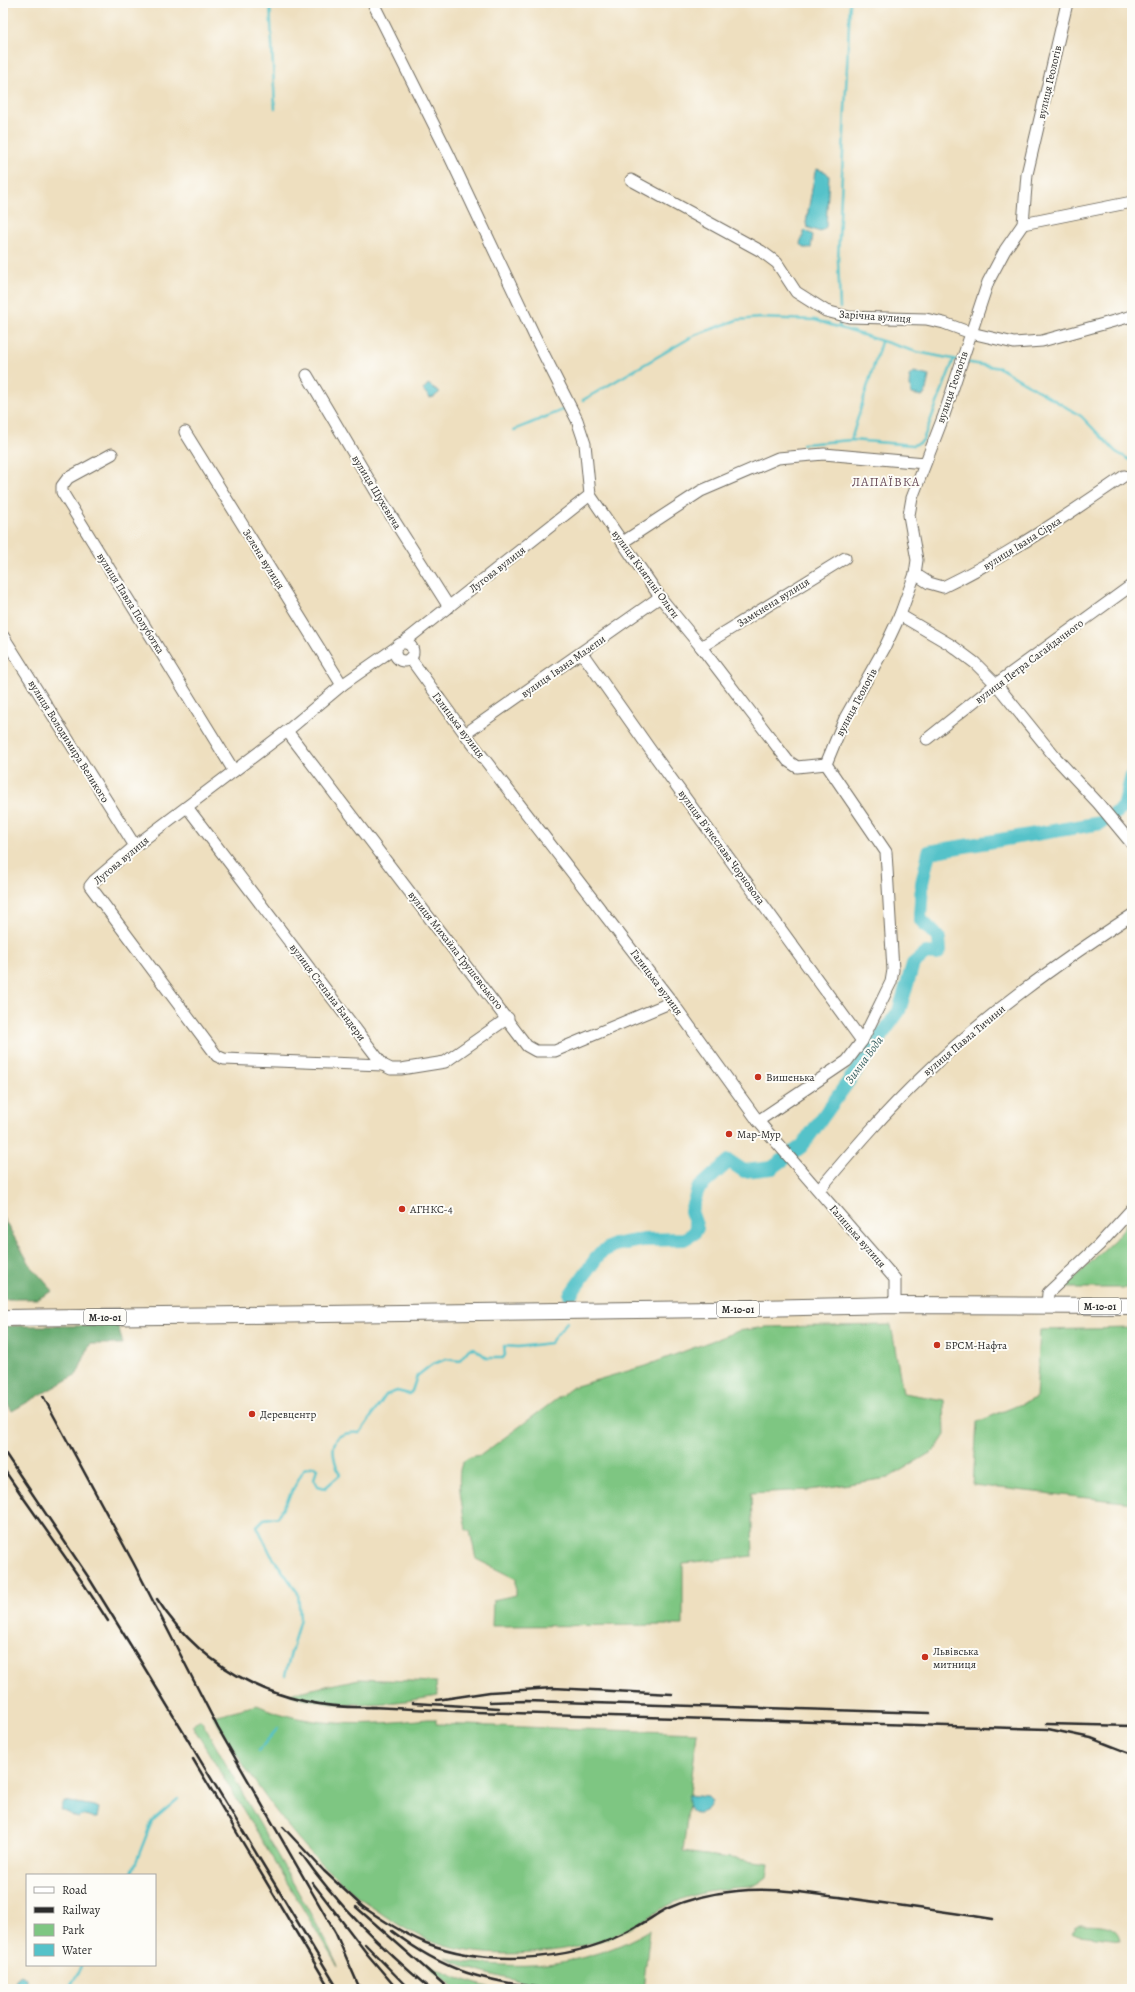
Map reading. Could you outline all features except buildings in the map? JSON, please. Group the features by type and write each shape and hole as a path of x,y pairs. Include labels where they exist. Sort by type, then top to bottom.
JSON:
{"highway":[{"name":"М-10-01","path":"3,1318 714,1309 895,1305 1132,1306"}],"street":[{"name":"вулиця Княгині Ольги","path":"372,3 450,157 583,434 590,495 660,597 701,647 788,761 797,767 826,764"},
{"name":"вулиця Геологів","path":"826,764 844,718 867,681 900,615 915,574 917,560 909,516 912,498 924,463 944,415 988,282 1005,250 1023,224 1027,174 1067,3"},
{"name":"Зарічна вулиця","path":"631,180 761,251 777,263 796,292 826,311 849,317 926,319 971,333 1014,343 1042,341 1132,316"},
{"path":"1023,224 1132,202"},
{"name":"вулиця Шухевича","path":"307,375 378,495 449,607"},
{"name":"Зелена вулиця","path":"185,432 342,685"},
{"name":"вулиця Павла Полуботка","path":"112,454 68,478 62,486 62,492 234,770"},
{"path":"623,542 701,491 778,458 824,454 924,463"},
{"name":"вулиця Івана Сірка","path":"915,574 929,583 943,587 979,569 1017,547 1124,476"},
{"name":"Лугова вулиця","path":"383,1065 224,1059 217,1056 90,886 135,846 287,731 342,685 399,645 449,607 590,495"},
{"name":"Замкнена вулиця","path":"701,647 845,558"},
{"name":"вулиця Петра Сагайдачного","path":"927,739 996,684 1132,585"},
{"name":"вулиця Івана Мазепи","path":"465,734 660,597"},
{"path":"900,615 968,656 996,684 1055,757 1132,844"},
{"name":"вулиця Володимира Великого","path":"3,636 135,846"},
{"path":"399,645 412,648 410,658 404,661 397,658 394,652 399,645"},
{"name":"вулиця Вʼячеслава Чорновола","path":"582,653 649,748 862,1041"},
{"name":"Галицька вулиця","path":"410,658 465,734 672,1002 758,1120 896,1279 895,1305"},
{"name":"вулиця Михайла Грушевського","path":"287,731 508,1018 527,1046 536,1051 555,1051 672,1002"},
{"path":"758,1120 847,1061 862,1041 891,982 893,970 889,865 886,852 826,764"},
{"name":"вулиця Степана Бандери","path":"187,807 383,1065"},
{"name":"вулиця Павла Тичини","path":"819,1190 861,1140 923,1075 941,1059 1040,977 1132,915"},
{"path":"383,1065 391,1069 401,1069 445,1062 508,1018"},
{"path":"1047,1306 1048,1293 1099,1245 1132,1209"}],"green space":[{"path":"3,1218 31,1266 53,1291 37,1299 3,1299"},
{"path":"1132,1218 1132,1288 1064,1288 1115,1239"},
{"path":"891,1325 903,1393 944,1400 945,1435 935,1450 888,1478 810,1490 751,1493 753,1556 683,1563 683,1625 492,1626 493,1600 516,1595 516,1579 476,1559 470,1531 466,1530 459,1477 462,1464 468,1458 481,1455 573,1387 645,1366 738,1331 766,1327"},
{"path":"3,1326 118,1326 123,1344 90,1344 77,1374 12,1411 3,1398"},
{"path":"1132,1328 1132,1503 973,1485 977,1422 1036,1398 1040,1330"},
{"path":"359,1679 436,1682 437,1696 400,1702 344,1704 306,1699 288,1694"},
{"path":"257,1705 277,1713 320,1722 363,1724 436,1719 436,1724 697,1733 683,1852 769,1863 767,1877 753,1886 712,1891 686,1898 670,1904 634,1926 615,1935 586,1944 546,1951 505,1954 485,1953 445,1946 422,1937 399,1925 357,1896 309,1851 287,1826 248,1772 213,1716"},
{"path":"201,1720 326,1941 338,1967 192,1725"},
{"path":"1081,1924 1110,1927 1115,1930 1120,1940 1072,1934 1077,1926"},
{"path":"650,1930 643,1989 567,1987 517,1981 468,1968 445,1958 499,1965 550,1964 601,1952 626,1943"},
{"path":"427,1964 465,1980 494,1989 456,1989"}],"water":[{"path":"817,169 826,172 829,176 826,227 820,232 807,227 806,223 815,172"},
{"path":"805,230 813,235 811,248 804,248 800,243"},
{"path":"914,372 929,376 925,394 922,396 911,394 909,376"},
{"path":"428,384 440,392 434,397 430,398 423,390"},
{"path":"688,1795 708,1797 712,1801 706,1810 695,1813 689,1806"},
{"path":"64,1801 99,1808 97,1818 84,1815 78,1818 61,1810"},
{"path":"21,1975 26,1978 26,1981 18,1989 13,1989 16,1979"}],"waterway":[{"path":"270,3 275,108"},
{"path":"840,308 838,260 850,3"},
{"path":"583,400 695,335 737,320 760,318 815,320 917,352 958,360"},
{"path":"839,319 840,328"},
{"path":"851,440 881,342"},
{"path":"803,444 851,440 913,445 920,443 923,440 954,359"},
{"path":"965,362 1000,368 1081,416 1116,452 1132,461"},
{"path":"514,430 565,409"},
{"name":"Зимна Вода","path":"1114,814 1124,807 1132,775"},
{"name":"Зимна Вода","path":"570,1295 600,1253 614,1245 642,1240 684,1239 693,1234 697,1228 691,1211 698,1189 729,1161 744,1171 772,1168 802,1146 899,1011 913,964 926,953 937,954 940,951 939,938 920,919 922,883 929,852 1101,823 1105,820"},
{"path":"285,1675 300,1618 298,1593 271,1555 257,1526 264,1519 278,1517 304,1469 314,1466 317,1468 314,1479 318,1486 325,1488 340,1475 333,1451 334,1444 337,1439 342,1435 360,1433 386,1395 397,1391 409,1394 412,1391 417,1376 431,1365 446,1359 459,1361 469,1349 474,1348 487,1358 503,1358 505,1355 504,1346 518,1347 550,1343 567,1322"},
{"path":"258,1751 278,1728"},
{"path":"131,1874 152,1821 178,1799"},
{"path":"69,1989 81,1966"}],"railway":[{"path":"43,1396 134,1564 218,1728 336,1934 360,1989"},
{"path":"3,1450 89,1578 338,1989"},
{"path":"3,1468 108,1621"},
{"path":"157,1599 177,1626 199,1648 224,1668 252,1683 281,1695 311,1702 343,1707 376,1707"},
{"path":"437,1700 490,1692 553,1688 672,1694"},
{"path":"490,1702 526,1701 930,1713"},
{"path":"413,1703 499,1708"},
{"path":"371,1707 476,1712 1048,1729 1091,1738 1132,1754"},
{"path":"1047,1724 1132,1726"},
{"path":"193,1759 330,1989"},
{"path":"283,1827 324,1871 364,1908"},
{"path":"301,1853 315,1872 361,1925 430,1989"},
{"path":"312,1882 368,1955 397,1989"},
{"path":"360,1905 384,1921 426,1943 449,1950 500,1958 526,1958 577,1950 601,1943 623,1934 666,1909 683,1902 719,1893 750,1890 801,1892 993,1919"},
{"path":"356,1907 449,1989"},
{"path":"392,1931 430,1957 467,1973 505,1982 551,1989"},
{"path":"365,1944 409,1989"}],"place":[{"name":"Вишенька","path":"758,1077"},
{"name":"Мар-Мур","path":"729,1134"},
{"name":"АГНКС-4","path":"402,1209"},
{"name":"БРСМ-Нафта","path":"937,1345"},
{"name":"Деревцентр","path":"252,1414"},
{"name":"Львівська митниця","path":"925,1657"}],"district":[{"name":"ЛАПАЇВКА","path":"886,481"}]}
